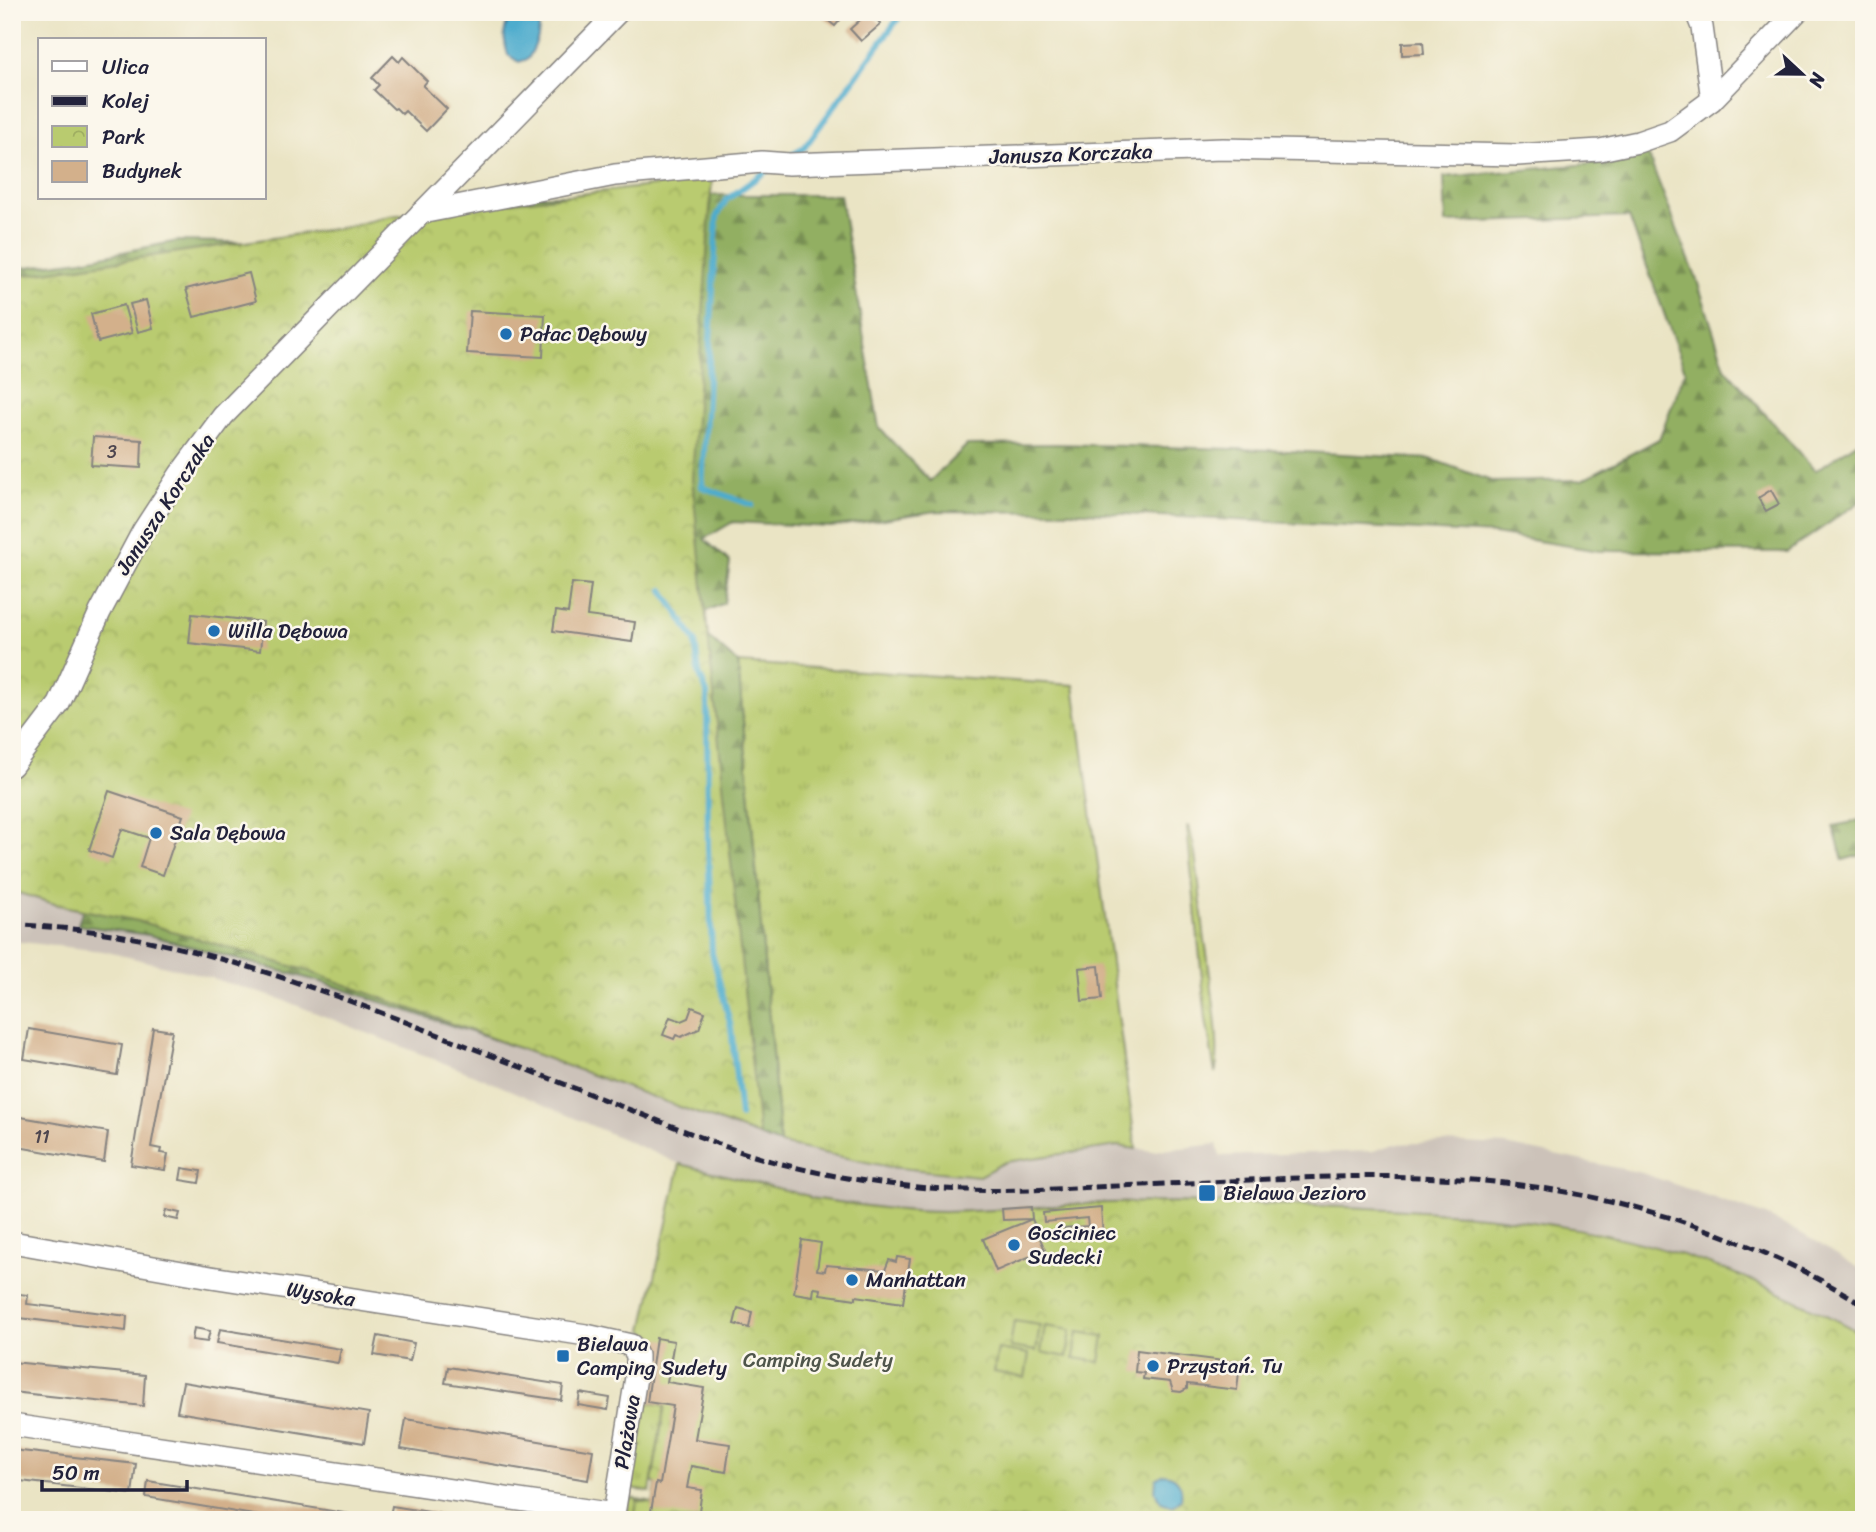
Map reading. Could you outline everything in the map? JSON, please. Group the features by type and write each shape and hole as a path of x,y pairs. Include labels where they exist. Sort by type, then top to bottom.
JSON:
{"street":[{"name":"Janusza Korczaka","path":"12,766 59,704 115,583 143,531 180,474 223,416 618,12"},
{"path":"1696,12 1702,27 1712,100"},
{"name":"Janusza Korczaka","path":"421,213 615,175 762,162 789,164 1223,149 1517,156 1600,150 1638,142 1670,131 1712,100 1797,12"},
{"path":"452,181 485,201"},
{"name":"Wysoka","path":"12,1242 224,1279 586,1335 631,1345"},
{"name":"Plażowa","path":"613,1517 637,1371 637,1355 631,1345"},
{"path":"12,1425 613,1517"}],"shaded area":[{"path":"12,891 58,905 138,921 477,1029 780,1144 890,1167 979,1176 1005,1162 1118,1146 1153,1151 1217,1144 1220,1156 1373,1151 1395,1144 1442,1142 1506,1145 1642,1173 1766,1216 1799,1232 1864,1271 1864,1336 1757,1282 1704,1261 1600,1232 1525,1220 1414,1210 1169,1203 1104,1203 945,1212 902,1210 809,1198 680,1164 482,1078 283,1000 191,972 103,951 12,941"}],"green space":[{"path":"1646,150 1697,280 1725,368 1815,471 1864,438 1864,499 1787,552 1599,551 1494,534 1086,512 936,511 831,527 733,522 704,539 730,562 724,603 695,616 707,636 738,663 780,1144 566,1064 325,983 149,935 78,925 88,893 12,776 12,269 82,260 178,241 268,243 531,195 840,195 879,428 930,481 967,445 1055,444 1270,450 1431,459 1494,482 1582,480 1659,439 1685,371 1629,217 1446,223 1444,177 1589,164"},
{"path":"712,179 692,479 759,1136 308,971 138,921 58,905 12,891 12,277 346,227 390,216"},
{"path":"738,663 1074,685 1136,1149 1118,1146 1005,1162 979,1176 890,1167 780,1144"},
{"path":"1864,820 1864,854 1843,860 1833,826"},
{"path":"1189,826 1197,866 1214,1006 1217,1046 1215,1073 1206,1019"},
{"name":"Camping Sudety","path":"680,1164 810,1198 893,1209 944,1212 1166,1202 1405,1210 1520,1220 1576,1229 1686,1256 1741,1276 1797,1301 1864,1336 1864,1520 634,1520 637,1501 653,1503 656,1484 652,1482 665,1405 647,1402 656,1338 643,1330"},
{"path":"1014,1321 1040,1325 1036,1351 1010,1347"},
{"path":"1045,1326 1071,1330 1067,1357 1041,1352"},
{"path":"1078,1332 1104,1336 1100,1362 1074,1358"},
{"path":"998,1349 1029,1354 1025,1378 994,1372"},
{"path":"646,1402 665,1405 650,1492 631,1489"},
{"path":"630,1498 649,1501 647,1514 680,1520 626,1520"}],"water":[{"path":"513,12 536,12 539,25 538,36 528,59 519,62 508,55 505,43 505,28"},
{"path":"1164,1474 1173,1476 1180,1486 1181,1499 1173,1506 1161,1502 1155,1491 1156,1479"}],"building":[{"path":"833,12 841,19 835,26 820,14"},
{"path":"869,12 881,24 861,41 850,29"},
{"path":"1423,42 1424,54 1402,55 1402,43"},
{"path":"393,56 399,62 403,57 427,81 423,86 447,109 426,131 405,111 402,114 394,109 374,90 379,85 372,78"},
{"path":"249,273 256,301 194,317 186,289"},
{"path":"146,300 153,328 138,332 130,304"},
{"path":"124,305 132,333 98,342 91,314"},
{"name":"Pałac Dębowy","path":"470,311 545,315 543,357 467,353"},
{"path":"93,437 142,440 141,468 91,465"},
{"path":"1771,490 1779,504 1766,511 1758,498"},
{"path":"572,583 591,585 587,616 635,622 632,642 553,631 556,611 568,613"},
{"name":"Willa Dębowa","path":"192,614 263,622 260,651 189,643"},
{"name":"Sala Dębowa","path":"109,791 183,816 163,875 140,867 149,838 122,829 112,858 89,850"},
{"path":"1099,966 1102,999 1082,1001 1079,968"},
{"path":"692,1007 705,1012 699,1029 681,1037 676,1035 674,1039 663,1035 670,1017 681,1021 688,1018"},
{"path":"153,1028 172,1031 151,1147 161,1149 160,1153 168,1154 165,1170 131,1165"},
{"path":"29,1029 122,1045 117,1075 24,1059"},
{"path":"15,1116 108,1132 104,1162 12,1146"},
{"path":"182,1168 201,1171 199,1183 180,1180"},
{"path":"1031,1207 1032,1219 1003,1220 1002,1209"},
{"path":"1101,1208 1103,1236 1065,1240 1064,1228 1088,1226 1087,1218 1044,1222 1043,1213"},
{"path":"166,1210 180,1213 178,1220 164,1217"},
{"name":"Gościniec Sudecki","path":"1032,1219 1045,1250 996,1271 983,1239"},
{"name":"Manhattan","path":"802,1240 821,1243 817,1270 825,1271 826,1265 885,1270 889,1260 896,1262 897,1257 910,1259 903,1303 820,1294 821,1289 814,1288 813,1296 794,1293"},
{"path":"12,1293 28,1295 27,1304 127,1316 126,1331 12,1317"},
{"path":"738,1308 752,1312 749,1328 734,1324"},
{"path":"194,1328 210,1331 207,1342 192,1340"},
{"path":"220,1329 341,1349 338,1363 217,1343"},
{"path":"378,1336 414,1343 410,1361 374,1355"},
{"path":"656,1338 674,1341 667,1382 704,1388 695,1439 730,1444 726,1472 691,1466 687,1488 702,1490 698,1518 651,1511 656,1483 660,1484 673,1406 647,1402"},
{"path":"1137,1350 1240,1363 1237,1390 1187,1384 1187,1389 1181,1392 1173,1391 1170,1382 1143,1379 1144,1373 1135,1372"},
{"path":"12,1362 145,1375 143,1406 12,1392"},
{"path":"448,1367 563,1385 561,1400 445,1383"},
{"path":"183,1382 369,1413 364,1443 177,1412"},
{"path":"580,1393 610,1398 608,1410 578,1405"},
{"path":"406,1419 593,1450 588,1480 401,1449"},
{"path":"12,1450 136,1464 132,1494 12,1480"},
{"path":"148,1481 369,1517 369,1520 283,1520 146,1497"},
{"path":"392,1506 467,1518 467,1520 389,1520"}],"waterway":[{"path":"790,156 804,148 903,12"},
{"path":"752,505 702,487 717,216 726,200 769,169"},
{"path":"663,590 695,641 699,673 707,693 712,953 731,1027 740,1116"}],"railway":[{"path":"12,924 118,935 248,967 374,1010 724,1146 813,1171 905,1186 988,1190 1340,1177 1419,1177 1512,1184 1618,1203 1669,1217 1769,1255 1864,1305"}],"place":[{"name":"Pałac Dębowy","path":"506,334"},
{"name":"Willa Dębowa","path":"214,631"},
{"name":"Sala Dębowa","path":"156,833"},
{"name":"Bielawa Jezioro","path":"1207,1193"},
{"name":"Gościniec Sudecki","path":"1014,1245"},
{"name":"Manhattan","path":"852,1280"},
{"name":"Bielawa Camping Sudety","path":"563,1356"},
{"name":"Przystań. Tu","path":"1153,1366"}]}
